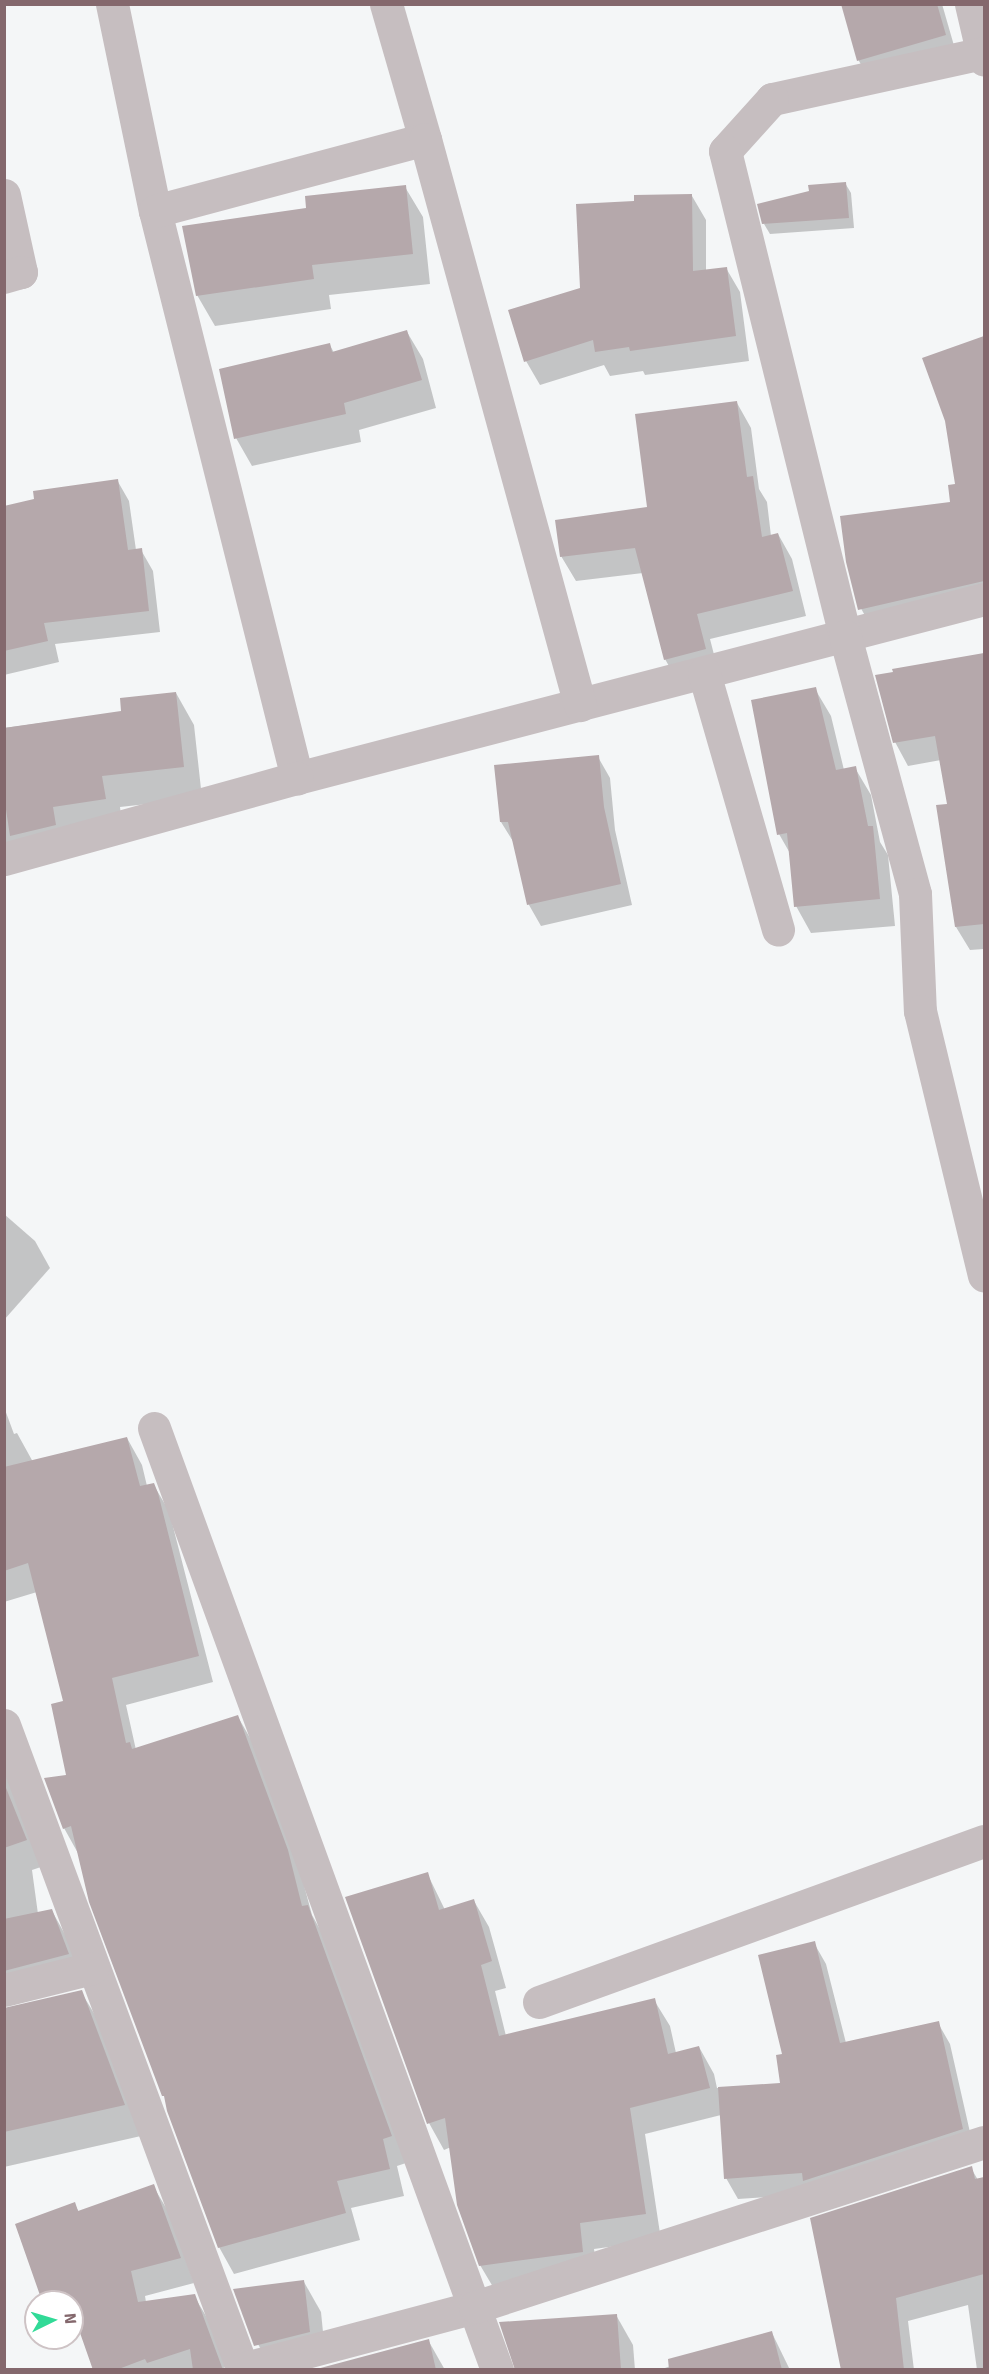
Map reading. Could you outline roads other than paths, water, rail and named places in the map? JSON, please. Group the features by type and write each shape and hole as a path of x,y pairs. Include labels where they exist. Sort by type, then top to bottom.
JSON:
{"street":[{"path":"112,4 155,211 297,778"},
{"path":"386,4 580,705"},
{"path":"971,4 984,56 772,99 725,151 845,636 915,894 920,1011 984,1275"},
{"path":"155,211 425,139"},
{"path":"4,195 21,272 4,277"},
{"path":"6,852 984,599"},
{"path":"704,673 778,930"},
{"path":"153,1428 497,2370"},
{"path":"4,1725 10,1760 92,1968 242,2369 475,2307 984,2142"},
{"path":"539,2002 984,1841"},
{"path":"4,1990 92,1968"}]}
